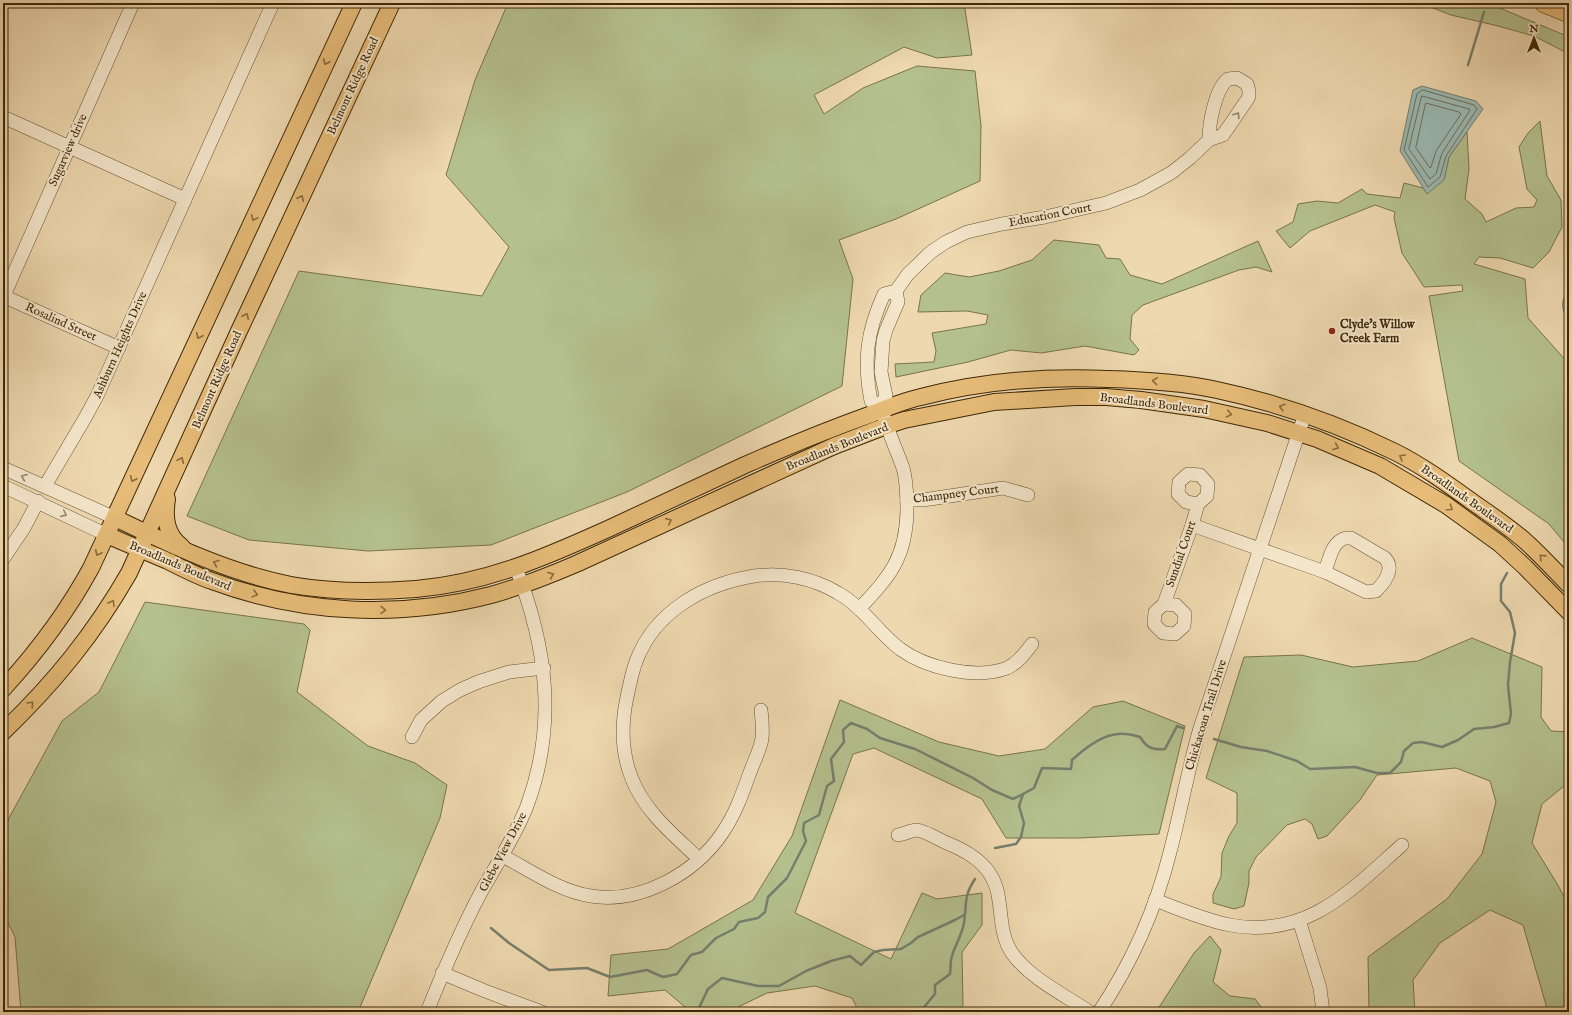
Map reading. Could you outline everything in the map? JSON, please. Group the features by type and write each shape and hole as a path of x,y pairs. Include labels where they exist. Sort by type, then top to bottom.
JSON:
{"highway":[{"path":"1544,3 1569,13"}],"main road":[{"path":"3,689 26,665 76,595 91,568 354,3"},
{"name":"Belmont Ridge Road","path":"3,732 54,680 80,647 109,608 140,550 242,324 392,3"},
{"name":"Broadlands Boulevard","path":"115,518 148,534 231,569 294,586 355,590 417,589 449,585 516,568 565,548 747,464 881,408 917,398 980,385 1041,379 1096,378 1157,381 1214,389 1262,401 1305,414 1398,454 1449,485 1499,520 1525,541 1569,585"},
{"name":"Broadlands Boulevard","path":"107,534 210,581 296,604 352,610 391,611 421,608 457,603 522,586 576,564 834,446 904,420 994,402 1075,397 1106,398 1172,404 1204,409 1260,422 1317,439 1380,466 1446,505 1500,544 1569,612"},
{"path":"168,489 165,512 167,527 175,542 189,552"}],"street":[{"name":"Sugarview drive","path":"3,296 133,3"},
{"name":"Ashburn Heights Drive","path":"45,486 86,418 119,348 273,3"},
{"path":"3,117 185,199"},
{"name":"Education Court","path":"881,408 872,401 867,376 869,340 876,311 884,294 896,291 908,274 920,261 946,242 967,232 1080,210 1120,199 1140,190 1170,173 1190,158 1209,140"},
{"name":"Rosalind Street","path":"3,296 119,348"},
{"path":"859,609 883,584 892,571 904,543 906,527 907,500 903,469 886,426 881,408"},
{"name":"Chickacoan Trail Drive","path":"1099,1012 1119,979 1136,946 1155,900 1170,852 1189,765 1200,728 1305,414"},
{"path":"3,468 115,518"},
{"path":"3,486 107,534"},
{"name":"Champney Court","path":"907,500 923,500 1003,488 1028,496"},
{"path":"5,552 24,528 38,501"},
{"name":"Sundial Court","path":"1164,604 1198,504"},
{"path":"1192,525 1325,572 1366,592 1376,591 1380,587 1389,572 1390,567 1385,558 1350,538 1346,538 1340,539 1336,543 1325,572"},
{"name":"Glebe View Drive","path":"427,1012 442,973 466,922 503,856 527,806 538,768 545,720 546,697 544,668 538,635 516,568"},
{"path":"699,859 658,819 645,803 632,779 624,752 623,719 632,674 643,647 650,634 668,614 690,598 713,588 753,576 778,575 803,578 816,582 839,593 859,609 889,640 902,650 927,663 948,670 982,672 1008,668 1022,658 1032,644"},
{"path":"412,737 421,720 442,701 460,690 478,682 509,672 544,668"},
{"path":"503,856 560,887 591,896 608,897 638,894 669,881 699,859 722,834 732,818 762,739 761,710"},
{"path":"898,835 918,830 964,850 975,857 988,871 996,888 1002,928 1006,941 1012,952 1029,971 1090,1012"},
{"path":"1155,900 1213,921 1231,925 1267,927 1299,920 1324,909 1344,896 1402,845"},
{"path":"1299,920 1320,988 1323,1012"},
{"path":"442,973 542,1012"}],"green space":[{"path":"508,3 964,3 972,55 937,58 904,47 814,95 824,114 863,88 917,66 975,71 981,126 980,181 896,219 839,240 853,279 842,386 627,492 491,545 368,551 249,540 187,516 299,271 482,296 509,247 446,175 475,80"},
{"path":"1420,3 1488,3 1569,37 1569,54 1534,36 1451,15"},
{"path":"1540,121 1547,176 1561,200 1562,227 1549,252 1533,268 1500,258 1479,257 1474,264 1525,279 1528,318 1569,364 1569,548 1549,524 1459,461 1429,296 1463,291 1462,285 1424,287 1402,253 1394,218 1395,212 1375,205 1310,231 1290,248 1276,231 1293,222 1298,204 1317,201 1338,203 1362,189 1367,194 1400,198 1404,183 1423,188 1427,193 1444,180 1449,157 1467,132 1469,169 1465,199 1482,214 1486,222 1516,208 1534,207 1537,200 1527,189 1519,147 1528,133"},
{"path":"1054,240 1099,245 1106,258 1120,259 1130,275 1162,284 1258,241 1272,272 1256,267 1239,270 1143,305 1132,315 1130,339 1139,350 1134,355 1085,346 1041,353 1011,350 968,362 896,377 895,364 934,362 936,351 932,333 986,324 988,315 967,311 918,312 921,295 945,273 969,277 999,271 1032,260"},
{"path":"145,602 304,624 310,630 297,692 368,746 415,763 447,785 440,818 358,1012 21,1012 15,937 3,913 3,835 9,818 62,721 99,692"},
{"path":"1472,638 1542,667 1541,717 1551,731 1569,732 1569,782 1542,804 1532,843 1559,887 1569,907 1569,1012 1548,1012 1523,925 1490,910 1440,943 1413,980 1415,1012 1369,1012 1368,957 1447,899 1482,854 1496,802 1490,781 1456,768 1377,775 1360,800 1327,836 1318,839 1312,824 1305,819 1287,825 1256,857 1249,871 1249,883 1244,906 1234,909 1213,903 1213,894 1221,877 1222,853 1229,836 1237,823 1237,793 1206,778 1244,657 1301,655 1353,667 1418,661"},
{"path":"840,700 939,742 999,756 1045,749 1093,707 1123,701 1185,726 1159,834 1080,838 1006,838 982,799 874,748 853,754 795,913 891,959 922,893 937,899 982,893 982,925 962,952 963,1005 958,1012 859,1012 852,998 815,986 767,993 728,1012 691,1012 665,990 608,996 611,955 668,949 753,900 792,836"},
{"path":"1210,936 1221,950 1213,982 1230,996 1255,999 1261,1007 1254,1012 1249,1013 1232,1010 1222,1010 1217,1012 1156,1012 1194,953"}],"water":[{"path":"1422,86 1476,101 1483,109 1449,157 1444,180 1427,194 1400,151 1413,90"},
{"path":"1569,289 1569,321 1563,309 1563,301"}],"waterway":[{"path":"1468,65 1484,12"},
{"path":"1214,739 1241,747 1267,751 1297,761 1310,769 1355,767 1377,773 1390,773 1401,762 1404,751 1413,743 1422,742 1442,747 1458,740 1474,729 1494,727 1509,723 1511,714 1508,685 1515,633 1510,612 1501,601 1501,584 1507,573"},
{"path":"491,928 509,943 549,970 587,968 610,977 647,970 663,977 677,974 691,955 702,952 716,938 734,929 739,922 758,918 765,912 768,897 787,878 806,841 803,831 804,823 819,815 827,786 834,781 831,759 844,742 843,730 851,723 867,729 880,738 915,749 973,778 992,790 1013,799 1023,794"},
{"path":"995,848 1016,844 1021,837 1024,823 1019,806 1023,794 1034,788 1042,768 1071,769 1072,760 1082,751 1105,737 1118,734 1137,736 1140,737 1150,748 1165,749 1177,726 1183,728"},
{"path":"920,1012 935,994 935,985 950,974 951,958 962,932 964,923 967,896 975,879"},
{"path":"697,1012 708,989 722,978 758,986 779,986 806,971 831,961 850,956 861,965 874,952 901,949 918,937 964,915"}],"place":[{"name":"Clyde's Willow Creek Farm","path":"1332,331"}]}
